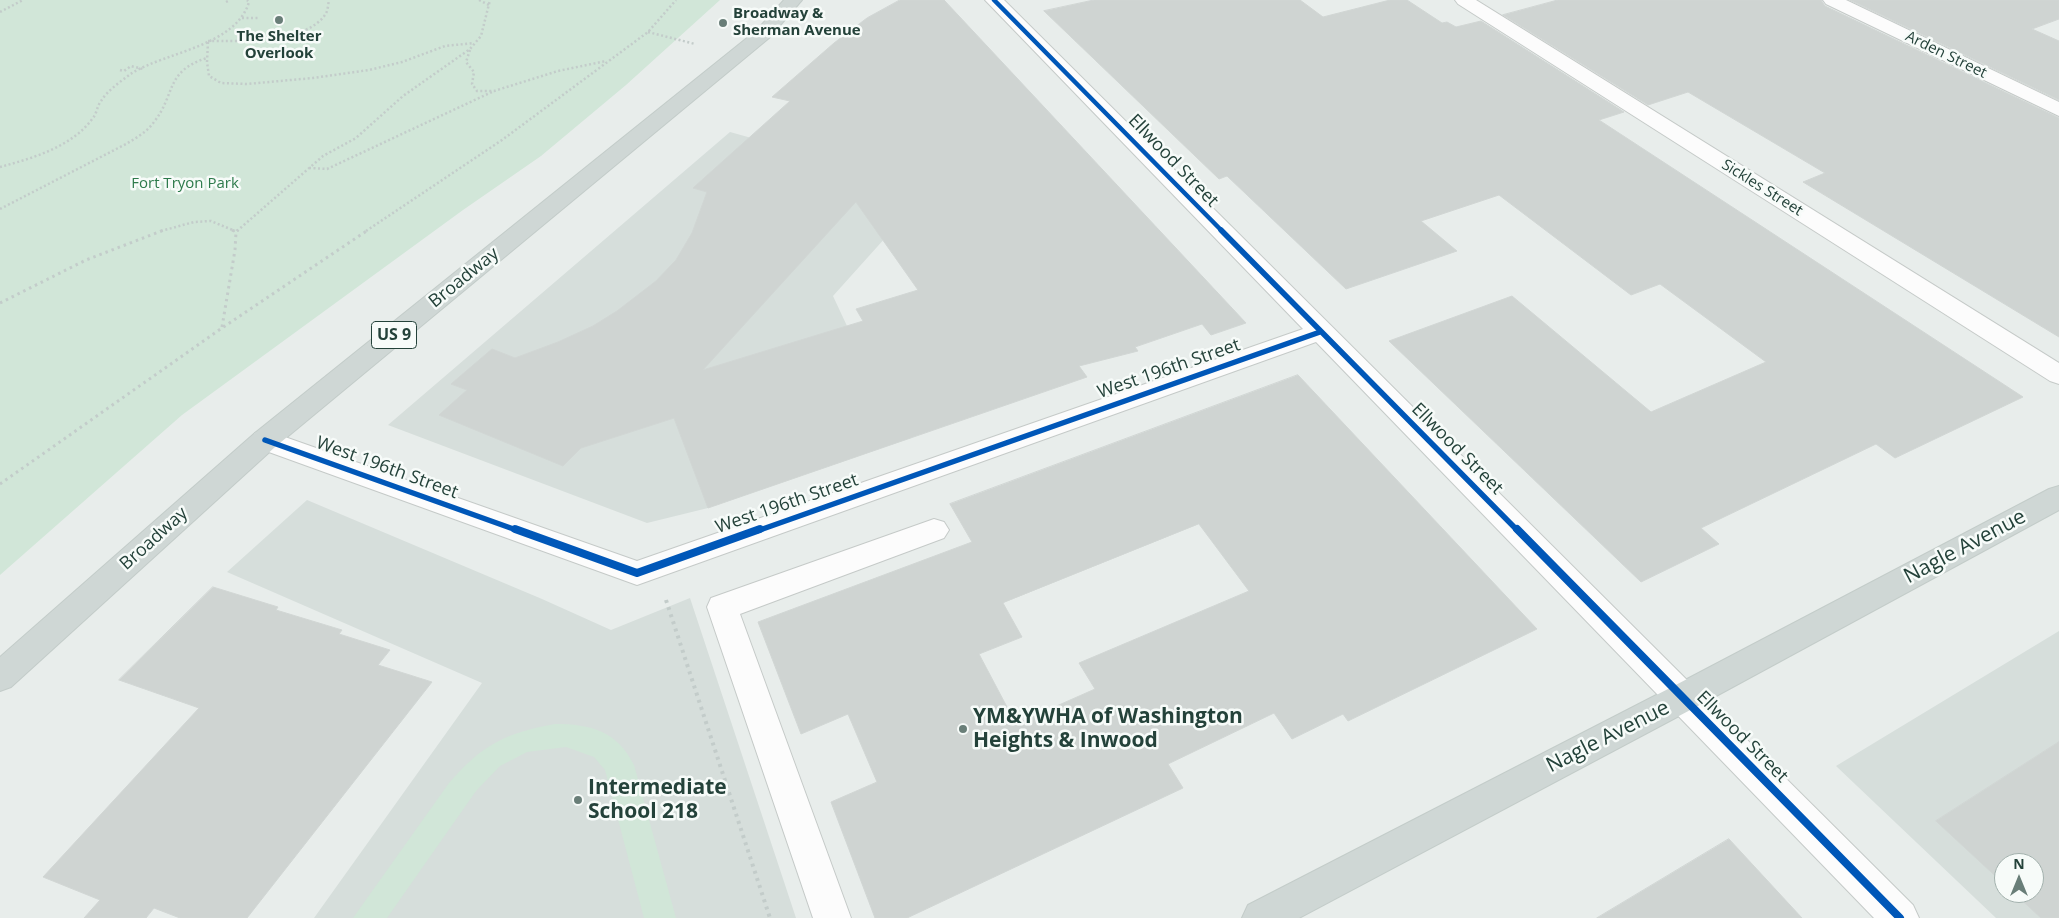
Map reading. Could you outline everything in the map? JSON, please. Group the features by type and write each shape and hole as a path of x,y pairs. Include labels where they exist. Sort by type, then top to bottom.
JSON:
{"main road":[{"name":"Broadway","path":"0,677 265,440 764,34 793,0"},
{"name":"Nagle Avenue","path":"1261,918 1682,698 2059,497"}],"street":[{"name":"Ellwood Street","path":"994,0 1900,918"},
{"name":"Sickles Street","path":"1464,0 2059,375"},
{"name":"Arden Street","path":"1832,0 2059,110"},
{"name":"West 196th Street","path":"265,440 637,573 1320,332"},
{"path":"832,918 722,607 934,530"}],"path":[{"path":"0,12 23,0"},
{"path":"226,2 230,0"},
{"path":"0,166 47,152 66,142 94,116 99,103 125,78 208,42 227,30 248,9 249,2 247,0"},
{"path":"208,42 255,40 299,32 316,24 326,14 329,0"},
{"path":"479,0 489,5"},
{"path":"222,328 235,250 236,232 324,156 356,138 403,96 470,49 481,36 490,0"},
{"path":"0,484 222,328 502,140 648,32 676,0"},
{"path":"241,18 258,18"},
{"path":"648,32 695,44"},
{"path":"208,42 209,76 221,83 247,84 369,70 402,62 445,46 475,43"},
{"path":"470,49 466,62 474,72 472,84 477,91 494,91"},
{"path":"0,209 126,144 144,132 155,122 178,74 188,65 207,58"},
{"path":"309,168 327,169 494,91 558,71 607,61"},
{"path":"120,70 124,71 131,66 142,69"},
{"path":"0,303 86,260 175,226 211,221 236,232"},
{"path":"665,597 770,918"}],"shaded area":[{"path":"730,132 930,188 833,296 847,326 911,438 708,508 647,523 388,425"},
{"name":"Intermediate School 218","path":"307,500 611,630 690,598 796,918 314,918 482,683 227,572"},
{"path":"2059,631 2059,918 1996,918 1836,766"}],"green space":[{"name":"Fort Tryon Park","path":"0,0 720,0 626,85 541,156 463,210 182,415 0,575"},
{"path":"555,724 580,726 602,732 620,744 627,753 634,765 676,918 644,918 605,770 594,757 566,747 527,752 500,766 476,791 387,918 353,918 449,783 472,759 508,737"}],"building":[{"path":"900,0 944,0 1246,323 1211,335 1202,324 1135,347 1138,351 1079,366 1087,377 708,508 674,418 581,448 563,466 439,415 467,390 451,384 492,349 515,358 558,342 593,326 617,311 656,281 676,260 692,233 707,192 693,188 790,101 772,97 834,43 867,18","holes":["856,202 918,290 856,309 863,321 703,370"]},
{"path":"1094,0 1300,0 1323,17 1390,0 1407,0 1442,23 1447,22 1456,27 1481,21 1624,112 1599,120 2023,397 1895,458 1876,444 1701,528 1719,544 1641,582 1389,341 1512,296 1651,412 1766,362 1660,284 1631,295 1499,195 1421,221 1457,251 1346,289 1227,176 1219,179 1044,11"},
{"path":"1558,0 1821,0 1825,6 2059,118 2059,337 1803,182 1825,173 1688,92 1648,105 1503,15"},
{"path":"1850,0 2059,0 2059,19 2032,29 2059,41 2059,100"},
{"path":"1298,375 1537,629 1348,721 1343,714 1292,739 1274,713 1168,764 1183,788 907,918 875,918 831,802 877,782 848,714 801,734 758,622 972,542 950,504","holes":["1199,524 1249,591 1079,663 1095,689 1016,724 979,654 1022,637 1003,603"]},
{"path":"213,587 278,607 276,610 342,630 339,634 390,650 378,665 432,682 247,918 180,918 154,908 146,918 84,918 100,900 43,877 199,708 119,680"},
{"path":"2059,742 2059,918 2041,918 2025,903 2044,903 2044,853 1994,853 1994,875 1936,821"},
{"path":"1729,839 1802,918 1597,918"}],"cycle path":[{"path":"994,0 1900,918"},
{"path":"265,440 637,573 1320,332"}],"place":[{"name":"The Shelter Overlook","path":"279,20"},
{"name":"Broadway & Sherman Avenue","path":"723,23"},
{"name":"YM&YWHA of Washington Heights & Inwood","path":"963,729"},
{"name":"Intermediate School 218","path":"578,800"}]}
